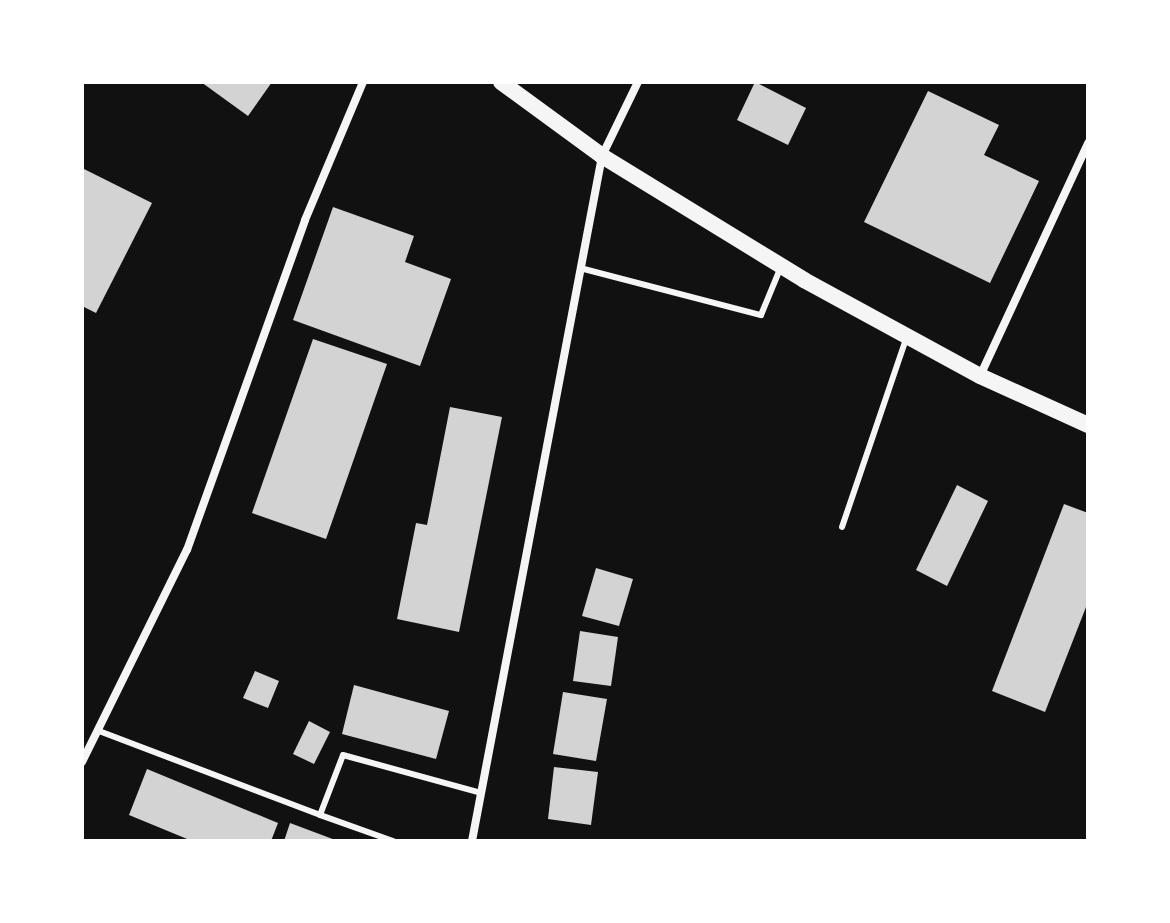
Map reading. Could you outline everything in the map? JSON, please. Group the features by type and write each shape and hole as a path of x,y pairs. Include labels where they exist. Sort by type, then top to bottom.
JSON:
{"main road":[{"path":"501,82 602,156 782,266 980,376 1088,425"}],"street":[{"path":"82,762 187,550 305,220 363,82"},
{"path":"472,841 602,156 638,82"},
{"path":"980,376 1088,143"}],"lane":[{"path":"580,268 761,315 782,266"},
{"path":"842,527 907,336"},
{"path":"99,731 393,841"},
{"path":"320,815 343,755 481,793"}],"building":[{"path":"201,82 272,82 248,116"},
{"path":"755,82 806,108 788,145 737,120"},
{"path":"928,91 999,125 984,155 1039,181 990,283 864,222"},
{"path":"82,168 152,203 96,313 82,306"},
{"path":"333,207 414,236 405,262 451,279 420,366 293,320"},
{"path":"313,339 387,364 326,539 252,513"},
{"path":"450,407 502,417 459,632 397,619 416,523 427,525"},
{"path":"957,485 988,501 947,586 916,570"},
{"path":"1064,504 1088,513 1088,602 1045,712 992,691"},
{"path":"596,568 633,579 619,626 582,616"},
{"path":"580,631 618,637 611,686 573,681"},
{"path":"255,671 279,681 268,708 243,698"},
{"path":"354,685 449,711 436,759 342,734"},
{"path":"563,692 607,699 596,761 553,754"},
{"path":"309,721 330,732 314,764 293,754"},
{"path":"554,767 598,772 591,825 548,819"},
{"path":"147,769 278,823 271,841 192,841 129,815"},
{"path":"290,823 338,841 284,841"}]}
